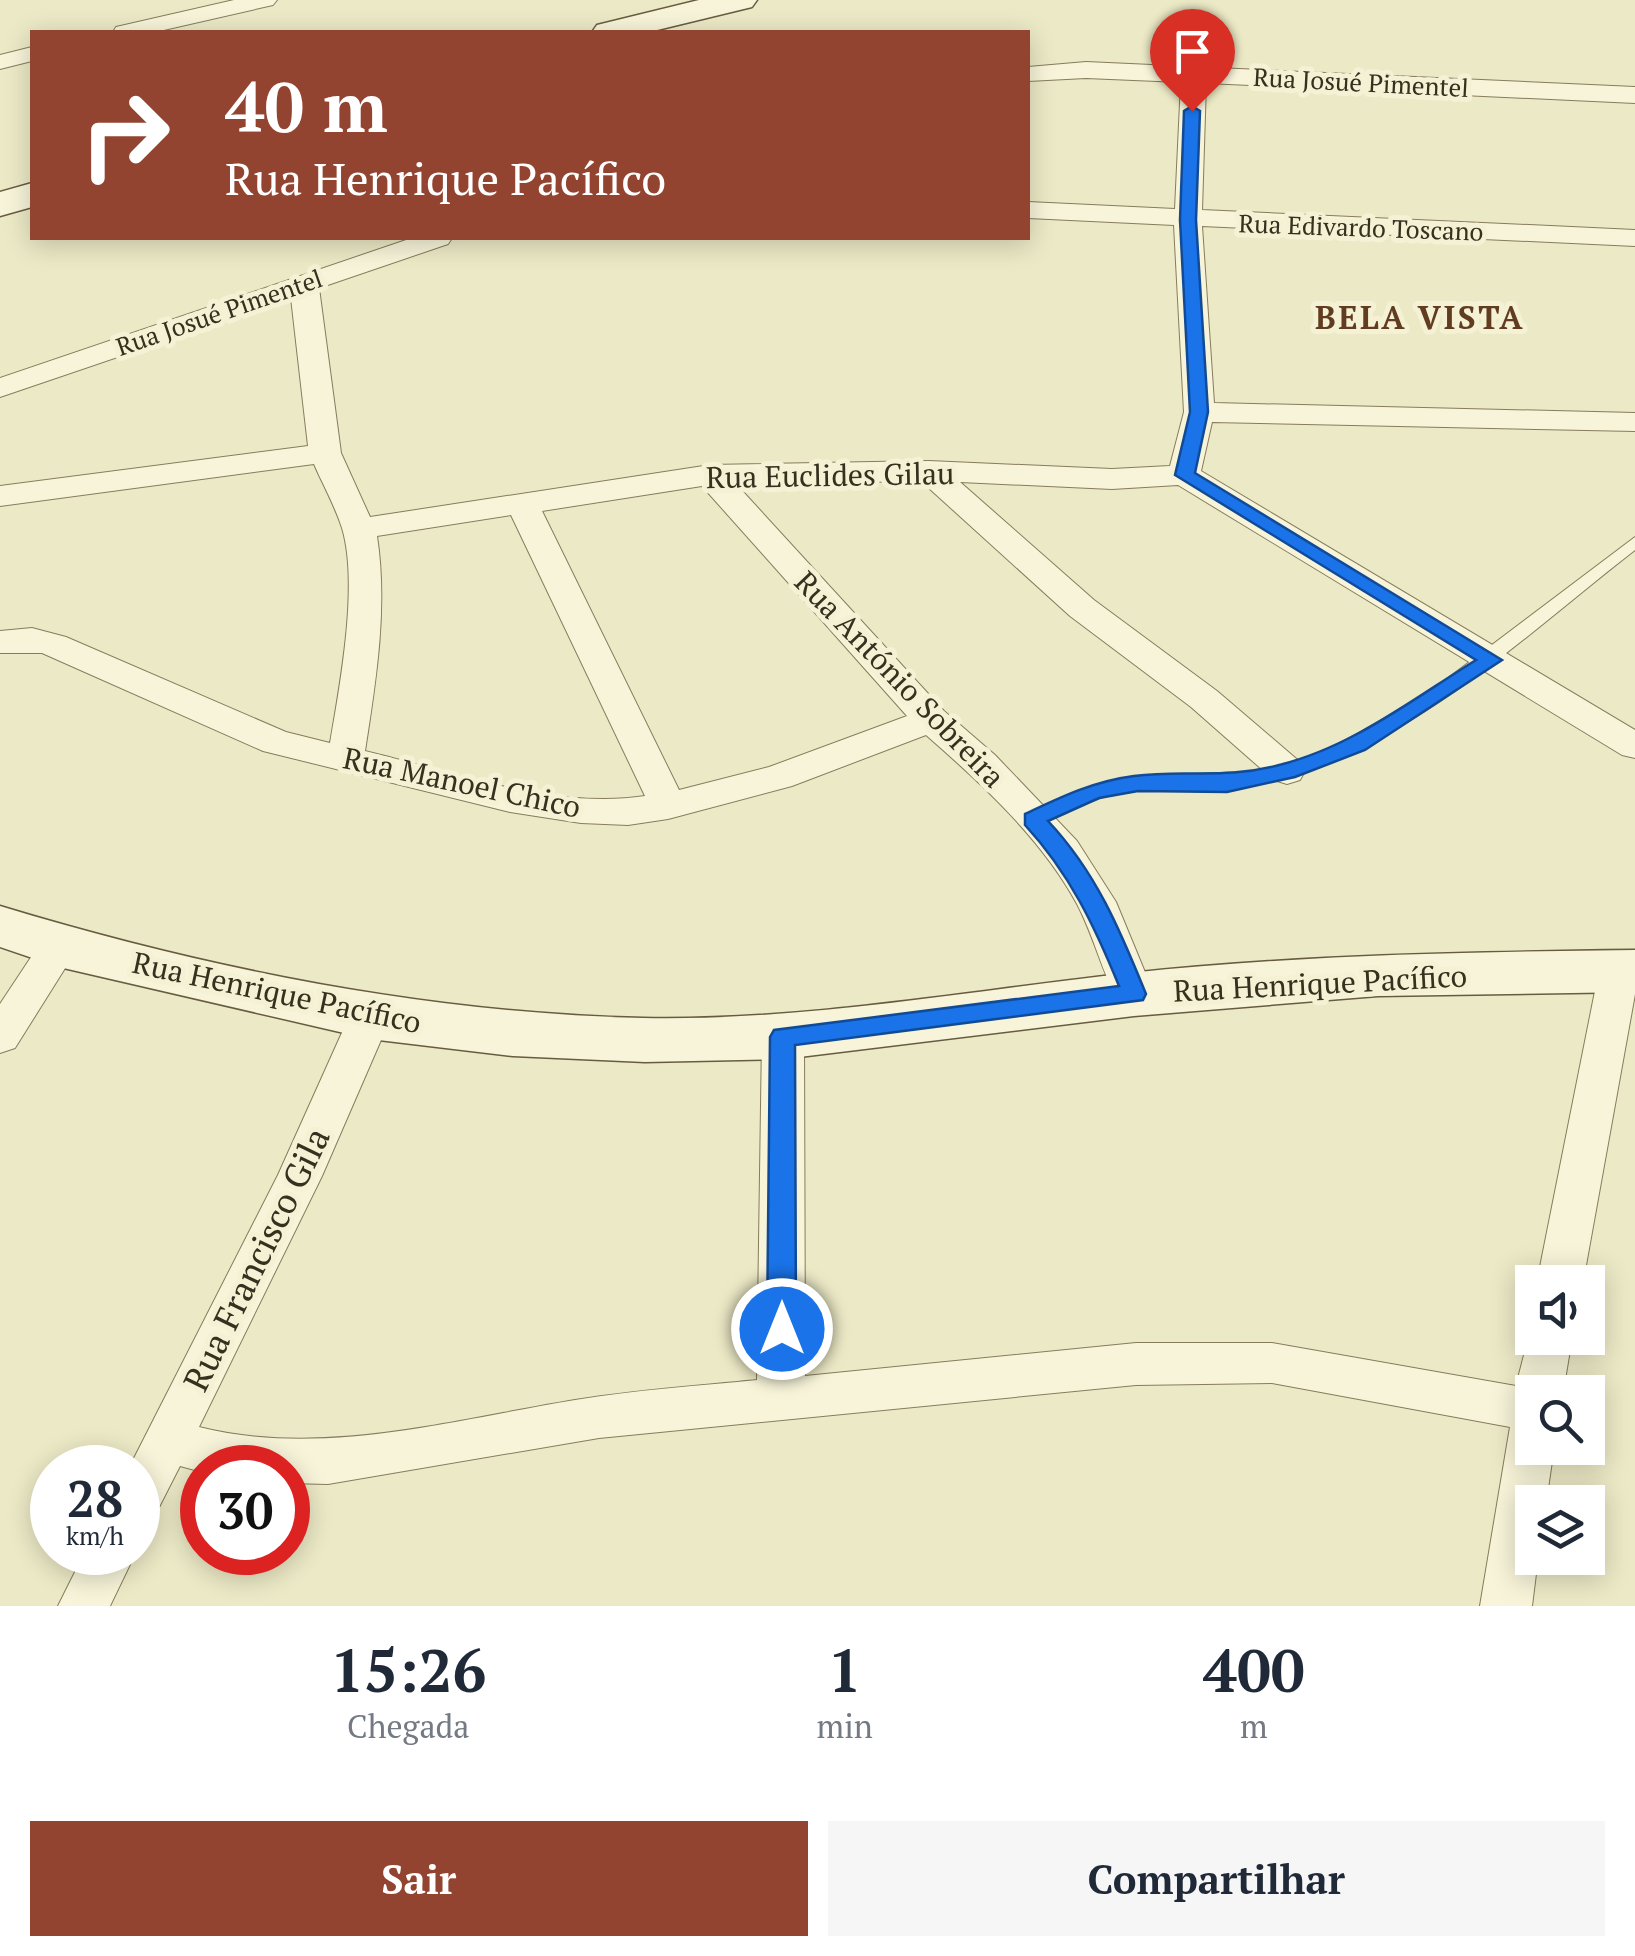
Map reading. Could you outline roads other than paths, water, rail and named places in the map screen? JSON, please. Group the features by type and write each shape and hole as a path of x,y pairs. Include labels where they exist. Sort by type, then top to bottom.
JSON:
{"main road":[{"path":"618,30 740,0"},
{"path":"0,205 30,195"},
{"name":"Rua Henrique Pacífico","path":"0,926 59,946 370,1017 532,1035 645,1040 782,1037 1134,994 1378,975 1627,971"}],"street":[{"path":"134,30 265,0"},
{"name":"Rua Josué Pimentel","path":"1030,74 1068,70 1194,74 1635,95"},
{"path":"1194,74 1188,220 1199,412 1184,475 1635,746"},
{"name":"Rua Edivardo Toscano","path":"1030,210 1635,238"},
{"name":"Rua Josué Pimentel","path":"0,388 432,240"},
{"path":"304,282 325,454 359,529 364,563 361,660 346,759"},
{"path":"1199,412 1635,422"},
{"path":"0,496 325,454"},
{"path":"929,471 1082,608 1204,699 1287,772"},
{"name":"Rua Euclides Gilau","path":"359,529 710,475 929,471 1112,479 1184,475"},
{"name":"Rua António Sobreira","path":"710,475 931,720 982,764 1063,851 1096,902 1134,994"},
{"path":"523,506 668,806"},
{"name":"Rua Manoel Chico","path":"0,642 32,640 54,645 276,742 510,799 581,810 628,812 668,806 780,777 931,720"},
{"path":"0,1037 59,946"},
{"path":"1564,1265 1627,971"},
{"name":"Rua Francisco Gila","path":"160,1455 300,1176 370,1017"},
{"path":"781,1402 782,1037"},
{"path":"167,1441 237,1459 328,1462 599,1417 1136,1364 1272,1362 1515,1407"},
{"path":"1506,1606 1527,1465"},
{"path":"84,1606 100,1575"}],"lane":[{"path":"1033,819 1094,791 1138,783 1227,784 1287,772 1357,745 1491,660 1635,542"}],"district":[{"name":"BELA VISTA","path":"1420,317"}]}
